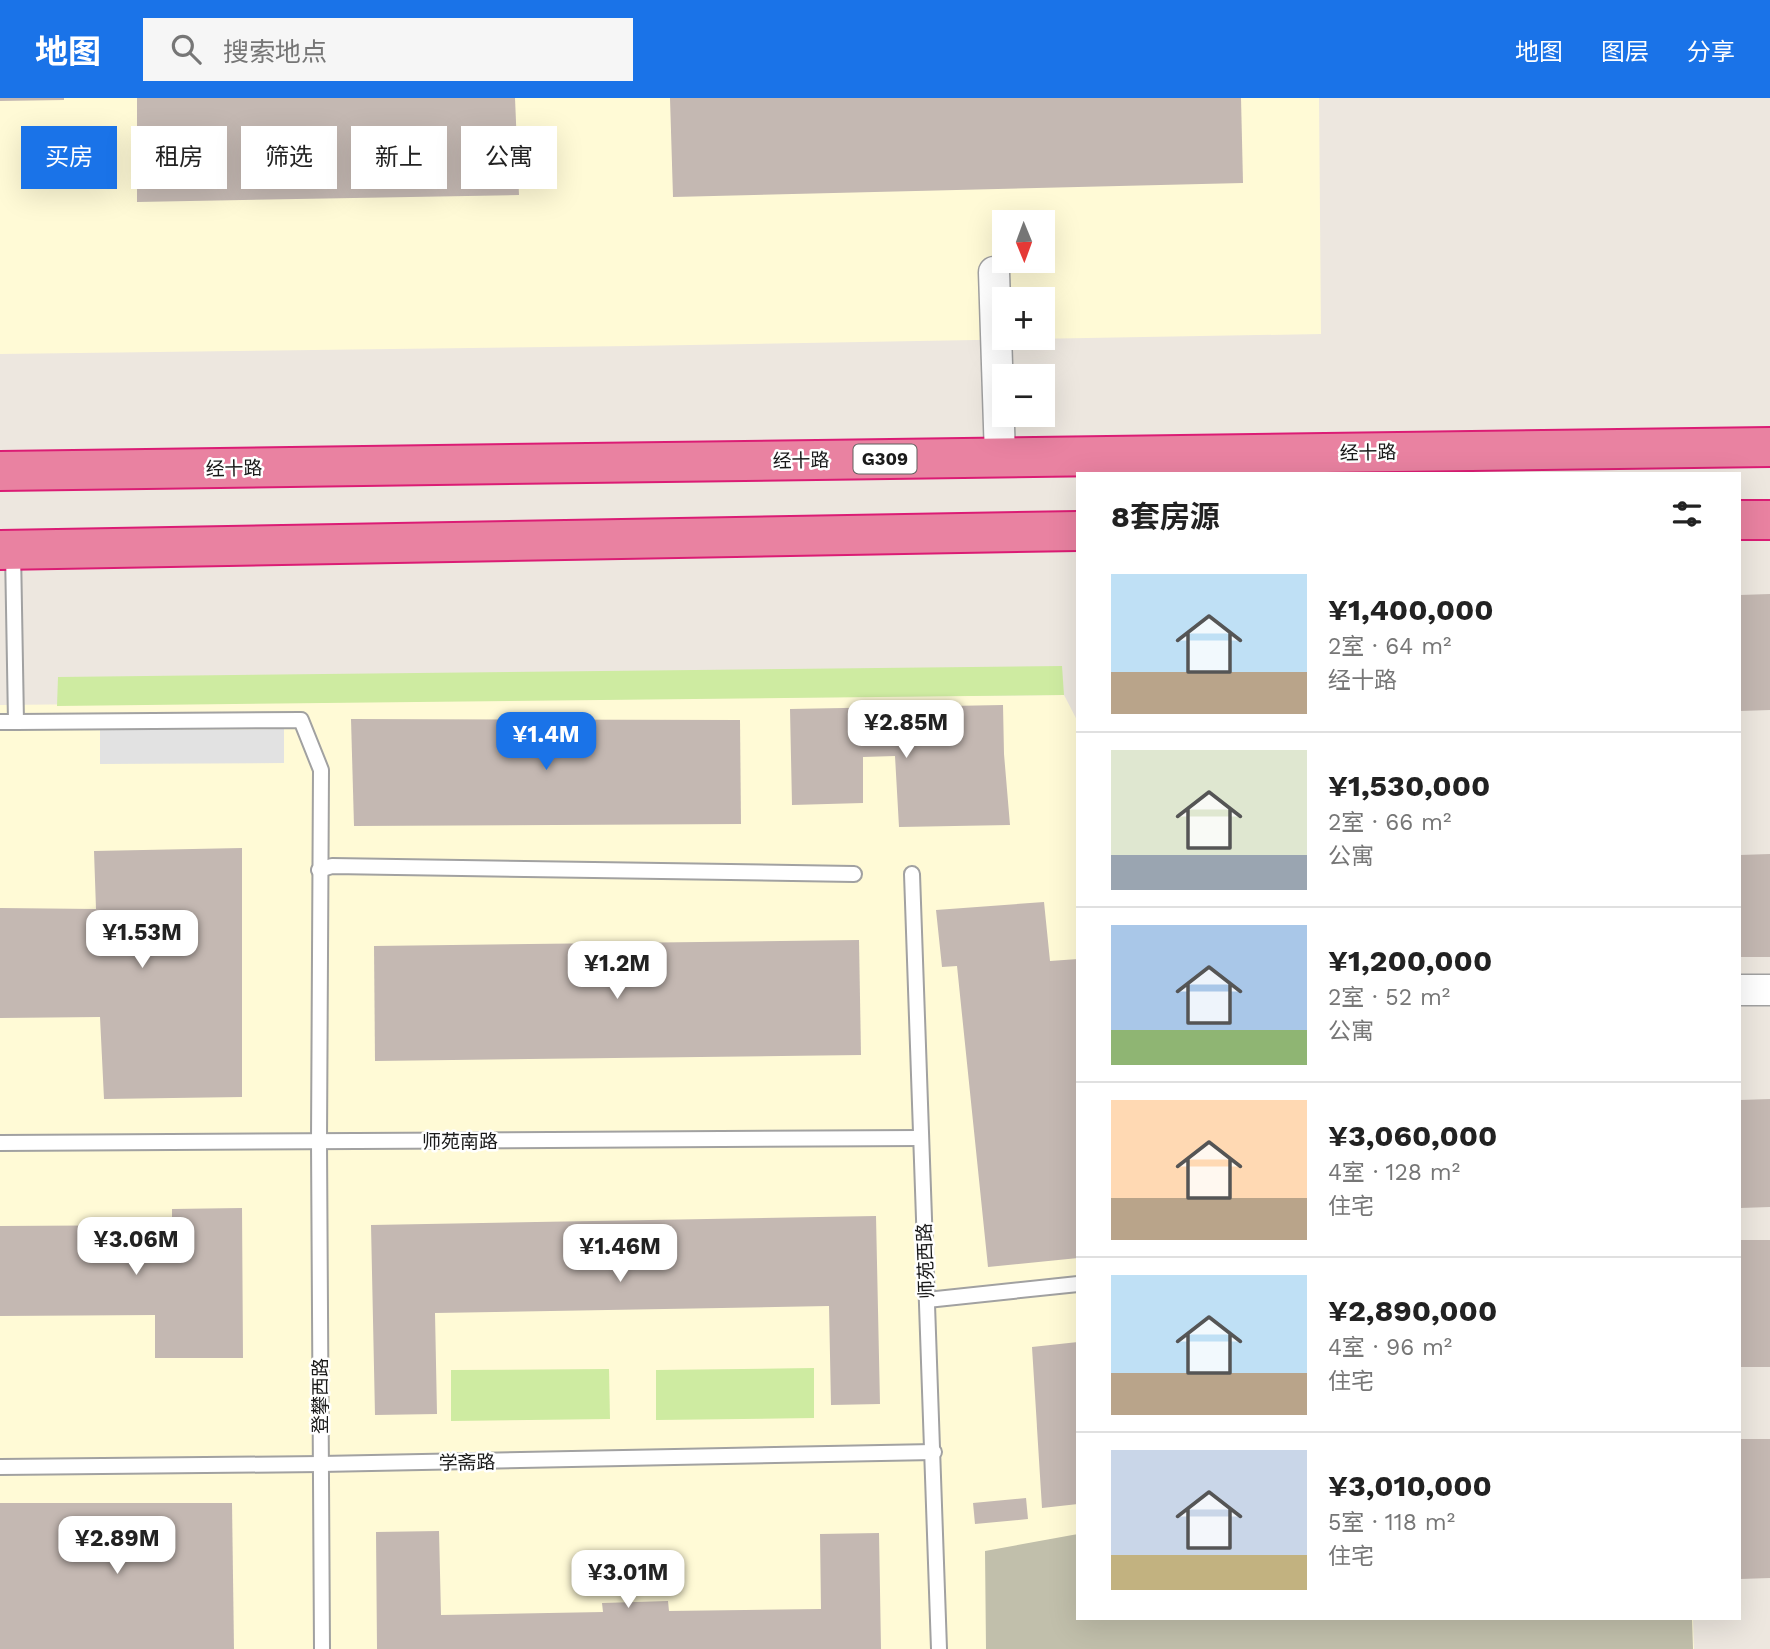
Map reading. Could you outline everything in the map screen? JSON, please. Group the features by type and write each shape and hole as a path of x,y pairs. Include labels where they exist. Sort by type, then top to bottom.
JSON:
{"highway":[{"name":"经十路","path":"0,471 1770,447"},
{"path":"1741,520 1770,520"},
{"path":"6,550 1076,531"}],"street":[{"path":"994,273 1000,457"},
{"path":"1741,990 1770,990"}],"lane":[{"path":"0,722 16,722 6,550"},
{"name":"登攀西路","path":"16,722 301,720 321,770 319,1142 322,1649"},
{"path":"319,870 332,866 854,874"},
{"name":"师苑西路","path":"912,874 939,1649"},
{"name":"师苑南路","path":"0,1143 920,1138"},
{"path":"927,1300 1076,1284"},
{"name":"学斋路","path":"0,1467 321,1464 934,1452"}],"shaded area":[{"path":"0,98 1319,98 1321,334 1055,339 1055,287 992,287 992,340 0,354"},
{"path":"1064,695 1076,718 1076,1620 1693,1620 1694,1649 0,1649 0,705"},
{"path":"284,729 284,763 100,764 100,730"},
{"path":"1076,1534 1076,1620 1692,1620 1693,1649 986,1649 985,1551"}],"green space":[{"path":"1062,666 1064,695 57,706 58,677"},
{"path":"814,1368 814,1418 656,1420 656,1370"},
{"path":"609,1369 610,1419 451,1421 451,1370"}],"building":[{"path":"0,98 64,98 64,100 0,101"},
{"path":"137,98 515,98 516,126 461,126 461,189 519,189 519,195 137,202 137,189 227,189 227,126 137,126"},
{"path":"670,98 1241,98 1243,183 673,197"},
{"path":"1770,594 1770,710 1741,711 1741,595"},
{"path":"1003,705 1010,825 899,827 895,756 863,757 863,803 792,805 790,709"},
{"path":"351,719 740,720 741,824 354,826"},
{"path":"242,848 242,1097 104,1099 100,1017 0,1018 0,908 96,909 94,851"},
{"path":"1770,854 1770,957 1741,957 1741,855"},
{"path":"1044,902 1050,961 1076,959 1076,1258 988,1267 957,966 942,967 936,910"},
{"path":"859,940 861,1055 375,1061 374,946"},
{"path":"1770,1099 1770,1207 1741,1208 1741,1100"},
{"path":"242,1208 243,1358 155,1358 155,1315 0,1316 0,1226 172,1225 172,1209"},
{"path":"876,1216 880,1404 831,1405 829,1306 435,1313 437,1414 375,1415 371,1225"},
{"path":"1741,1240 1770,1240 1770,1367 1741,1367"},
{"path":"1076,1342 1076,1504 1042,1508 1032,1347"},
{"path":"1741,1439 1770,1439 1770,1578 1741,1579"},
{"path":"1026,1498 1028,1519 975,1524 973,1503"},
{"path":"0,1503 232,1503 234,1649 0,1649"},
{"path":"439,1531 441,1615 603,1612 602,1603 668,1601 669,1611 821,1609 820,1534 879,1533 881,1649 377,1649 376,1532"}]}
